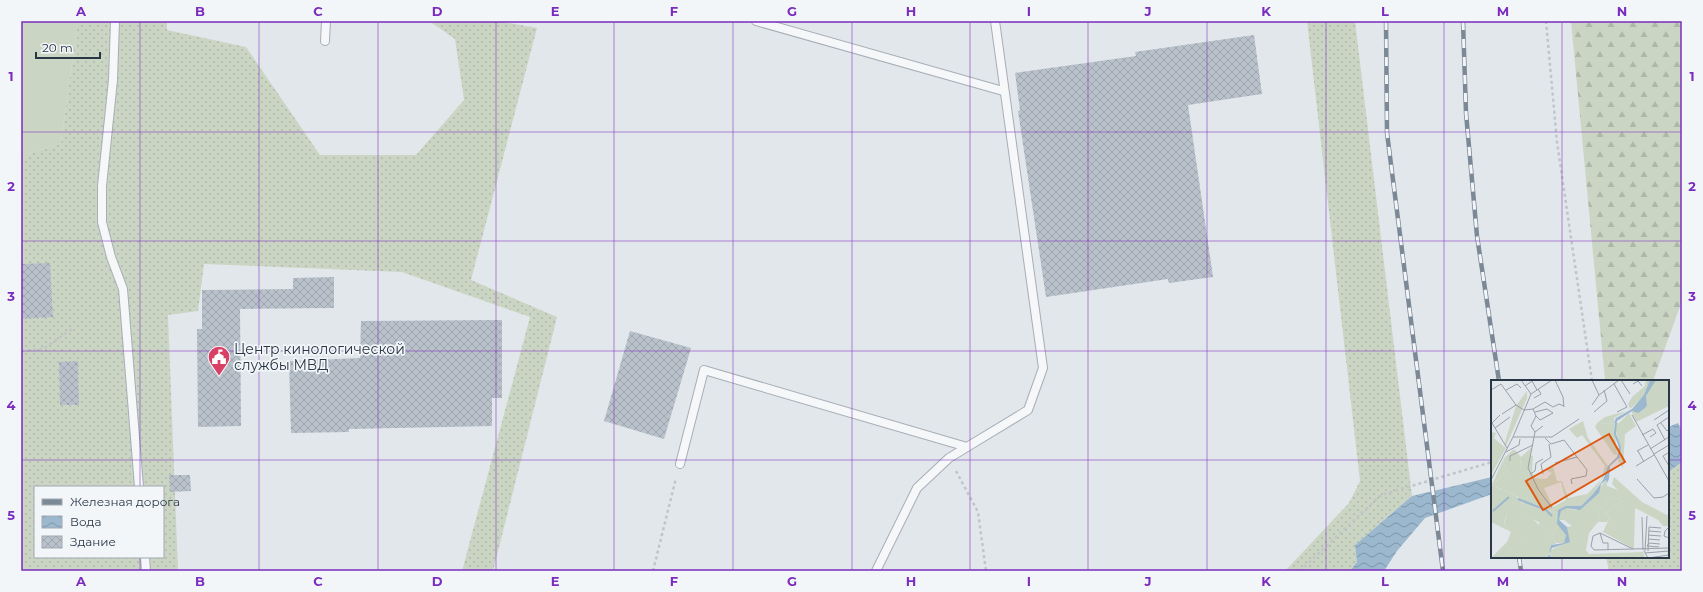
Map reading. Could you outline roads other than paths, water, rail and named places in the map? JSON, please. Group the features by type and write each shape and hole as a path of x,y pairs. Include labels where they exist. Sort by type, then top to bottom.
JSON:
{"lane":[{"path":"115,21 114,80 102,186 102,222 111,257 123,289 139,486"},
{"path":"325,41 326,21"},
{"path":"756,21 1003,92"},
{"path":"876,571 917,488 949,458 1028,410 1043,368 1003,92 995,21"},
{"path":"680,464 704,370 967,447"},
{"path":"145,558 146,571"}],"water":[{"path":"1678,423 1682,431 1682,462 1669,471 1669,427"},
{"path":"1491,477 1491,494 1425,518 1397,551 1384,571 1350,571 1357,562 1355,545 1412,496"}],"railway":[{"path":"1386,21 1387,133 1443,571"},
{"path":"1463,21 1466,113 1477,236 1499,380"},
{"path":"1519,558 1521,571"}],"place":[{"name":"Центр кинологической службы МВД","path":"219,376"}]}
